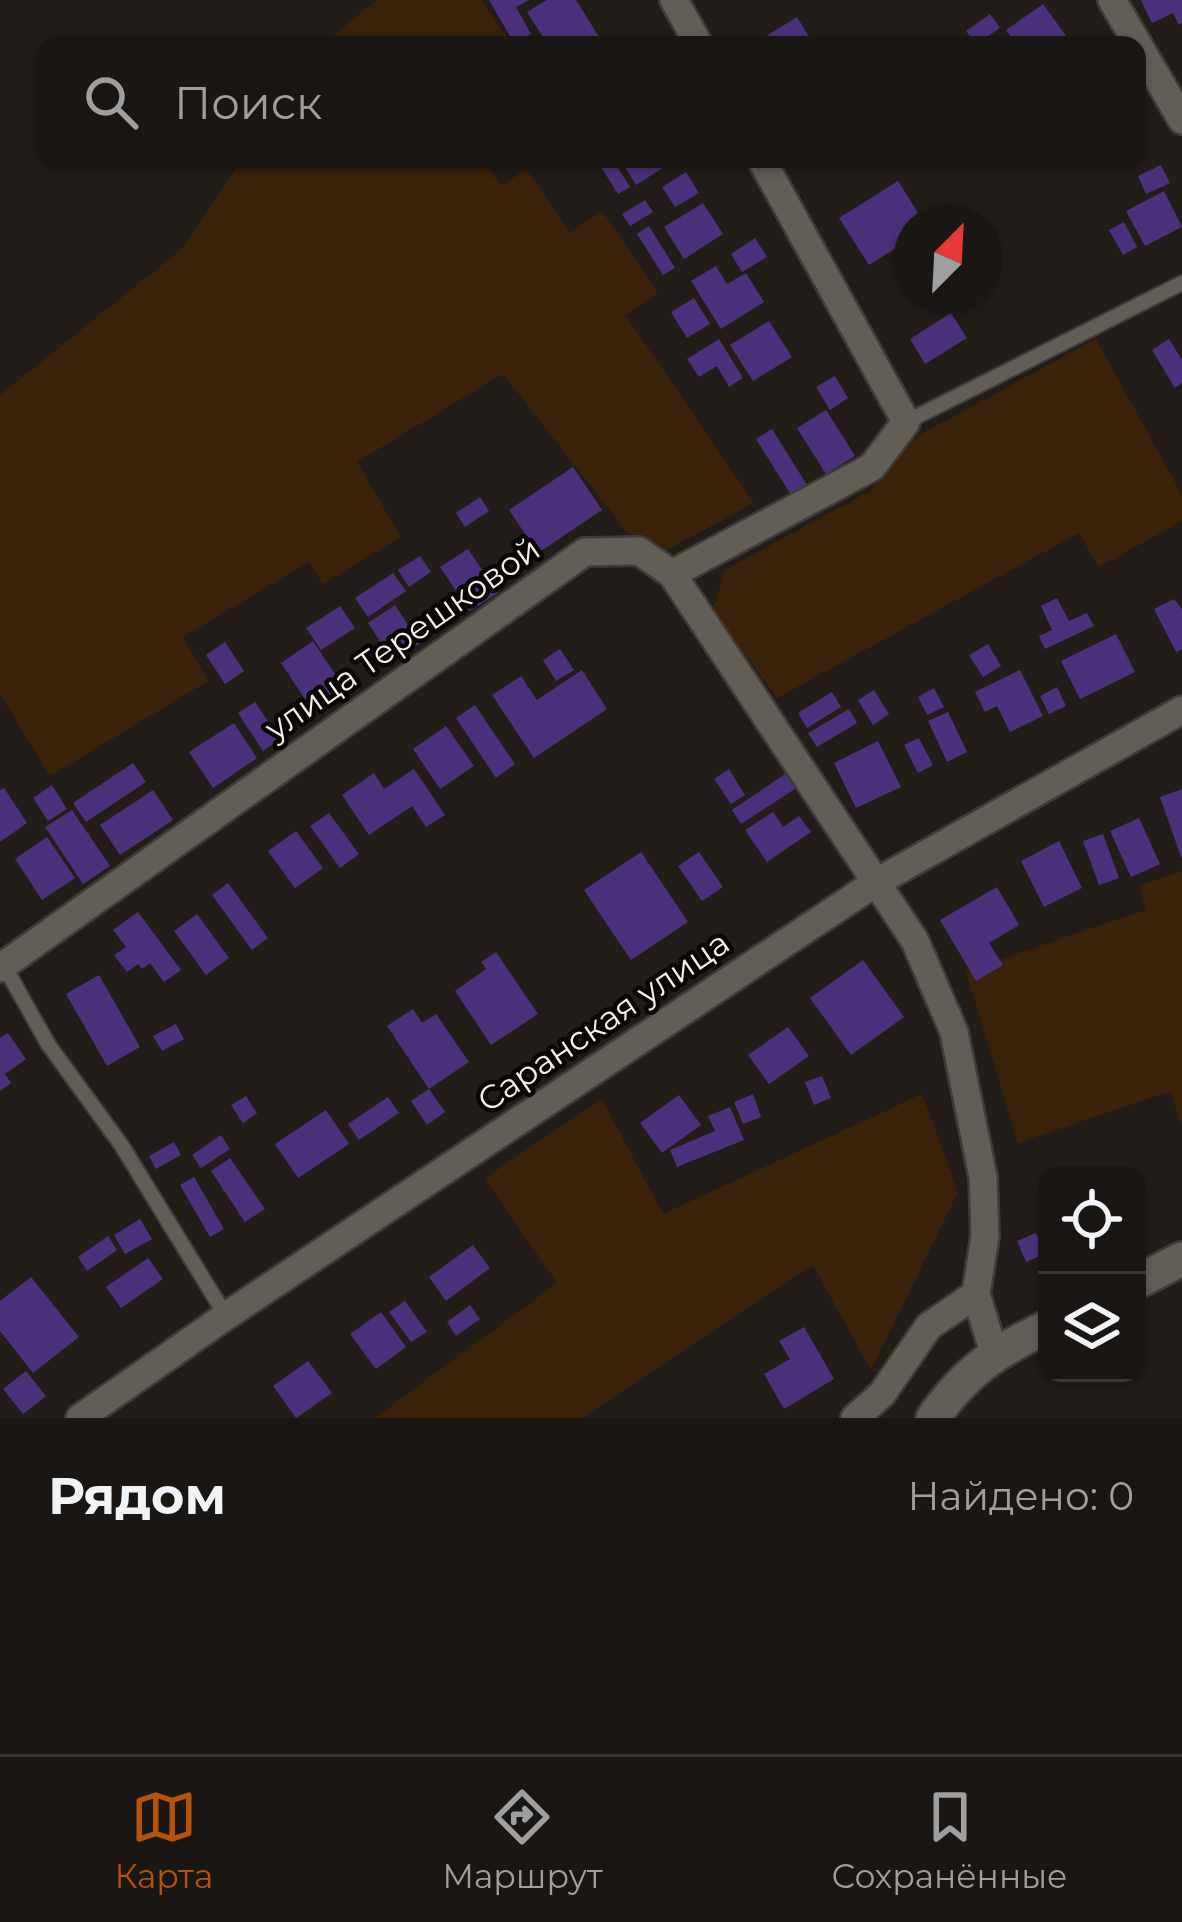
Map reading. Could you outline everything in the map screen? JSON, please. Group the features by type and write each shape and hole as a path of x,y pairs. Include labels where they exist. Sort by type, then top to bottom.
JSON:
{"street":[{"path":"674,0 694,36"},
{"path":"1112,0 1133,36"},
{"path":"1146,58 1182,120"},
{"path":"766,168 906,422 872,467 672,574 915,941 954,1032 983,1177 985,1236 976,1294 994,1353"},
{"name":"улица Терешковой","path":"1,963 585,552 639,551 672,574"},
{"name":"Саранская улица","path":"80,1418 875,883 1182,710"},
{"path":"1146,1277 1182,1259"},
{"path":"855,1418 883,1394 929,1326 976,1294"},
{"path":"933,1418 950,1394 994,1353 1038,1331"}],"lane":[{"path":"906,422 1182,283"},
{"path":"1,963 48,1044 122,1146 226,1316"}],"shaded area":[{"path":"376,0 481,0 506,36 334,36"},
{"path":"236,168 488,168 501,186 526,169 570,233 602,211 658,293 626,316 754,503 665,551 628,533 503,374 357,462 401,537 323,584 309,562 183,637 208,681 50,776 0,694 0,395 182,249"},
{"path":"1096,339 1182,495 1182,521 1099,567 1079,533 777,698 713,610 725,570 870,491 912,439"},
{"path":"1182,871 1182,1125 1170,1091 1018,1143 966,971 1146,910 1139,886"},
{"path":"922,1094 958,1192 871,1370 813,1265 582,1418 375,1418 557,1283 485,1178 602,1099 663,1214"}],"building":[{"path":"489,0 529,0 516,7 531,34 510,36"},
{"path":"547,0 576,0 598,36 542,36 527,12"},
{"path":"1141,0 1182,0 1182,23 1173,13 1152,23"},
{"path":"1043,4 1066,36 1010,36 1006,30"},
{"path":"990,14 1000,28 988,36 970,36 966,31"},
{"path":"797,17 809,36 766,36"},
{"path":"1161,165 1170,183 1146,194 1138,176"},
{"path":"602,168 618,168 630,187 618,194"},
{"path":"626,168 663,168 636,185"},
{"path":"686,172 699,193 675,207 662,187"},
{"path":"898,181 913,204 894,204 894,249 869,265 839,218"},
{"path":"1164,191 1182,227 1145,246 1126,211"},
{"path":"645,200 653,212 630,226 622,214"},
{"path":"703,203 723,234 684,259 664,227"},
{"path":"1124,222 1137,247 1123,255 1109,230"},
{"path":"649,226 675,268 663,275 637,234"},
{"path":"755,238 767,257 742,272 731,254"},
{"path":"716,266 727,284 746,273 764,302 721,329 691,281"},
{"path":"694,298 710,324 687,338 671,312"},
{"path":"951,313 967,338 925,364 910,339"},
{"path":"769,321 792,357 753,381 730,345"},
{"path":"719,339 743,378 729,387 717,366 699,377 687,359"},
{"path":"1169,339 1182,360 1182,383 1175,388 1152,350"},
{"path":"835,376 848,398 830,410 816,387"},
{"path":"826,410 855,456 826,474 797,428"},
{"path":"772,429 807,485 791,495 756,439"},
{"path":"573,467 602,510 538,553 509,510"},
{"path":"480,497 489,511 465,527 456,513"},
{"path":"468,549 498,593 470,611 440,567"},
{"path":"420,556 431,572 409,587 398,570"},
{"path":"393,573 406,591 368,617 355,598"},
{"path":"1057,598 1069,621 1087,613 1094,626 1045,649 1039,636 1052,630 1041,606"},
{"path":"1174,599 1182,609 1182,649 1176,652 1154,609"},
{"path":"395,605 420,643 393,661 368,623"},
{"path":"340,606 355,628 321,650 306,628"},
{"path":"1116,634 1135,672 1080,699 1061,661"},
{"path":"313,641 347,692 315,714 281,663"},
{"path":"225,642 244,671 225,684 206,655"},
{"path":"988,644 1001,666 983,677 969,655"},
{"path":"560,649 574,670 556,681 543,660"},
{"path":"582,670 607,709 534,758 492,695 521,676 537,700"},
{"path":"1020,670 1043,716 1010,732 997,706 985,712 975,692"},
{"path":"1057,687 1066,706 1049,714 1040,696"},
{"path":"934,688 944,707 927,715 918,697"},
{"path":"874,690 889,714 873,725 858,700"},
{"path":"832,692 841,707 807,728 798,713"},
{"path":"255,702 280,739 263,751 238,713"},
{"path":"475,705 515,764 496,778 456,718"},
{"path":"849,709 857,723 817,747 808,733"},
{"path":"948,712 967,752 947,762 928,721"},
{"path":"234,723 257,758 213,788 189,752"},
{"path":"446,726 474,766 440,789 413,749"},
{"path":"919,738 933,765 918,773 904,745"},
{"path":"878,741 901,787 856,808 834,763"},
{"path":"133,763 146,782 86,822 73,803"},
{"path":"414,769 445,815 426,827 412,806 369,835 342,795 374,773 384,789"},
{"path":"729,769 745,795 731,804 714,779"},
{"path":"788,772 798,787 741,824 732,810"},
{"path":"52,785 67,809 48,821 33,798"},
{"path":"4,788 27,823 0,842 0,790"},
{"path":"1182,789 1182,856 1181,857 1160,797"},
{"path":"153,790 173,820 120,855 100,825"},
{"path":"72,810 110,866 83,884 45,827"},
{"path":"773,812 783,827 799,816 811,832 767,862 745,830"},
{"path":"329,813 359,854 340,868 310,826"},
{"path":"1139,818 1160,864 1131,877 1110,831"},
{"path":"296,831 323,868 295,888 268,851"},
{"path":"1103,834 1119,878 1099,885 1083,841"},
{"path":"47,837 75,878 42,900 15,859"},
{"path":"1059,841 1082,888 1044,907 1021,861"},
{"path":"641,852 688,922 631,960 584,890"},
{"path":"699,852 723,887 702,901 678,866"},
{"path":"228,883 268,938 252,950 212,895"},
{"path":"997,887 1019,925 989,943 1003,965 976,981 940,920"},
{"path":"138,912 181,970 164,982 150,963 127,972 114,955 126,947 113,930"},
{"path":"197,914 229,958 206,975 174,931"},
{"path":"496,952 538,1014 491,1045 455,991 486,969 481,962"},
{"path":"863,960 904,1017 851,1055 810,998"},
{"path":"99,975 140,1047 107,1066 66,994"},
{"path":"413,1009 422,1023 436,1014 469,1062 429,1089 387,1026"},
{"path":"176,1024 184,1039 162,1051 153,1036"},
{"path":"788,1027 809,1056 769,1084 748,1055"},
{"path":"8,1033 26,1059 5,1074 11,1083 0,1091 0,1038"},
{"path":"822,1076 831,1098 814,1105 805,1082"},
{"path":"429,1089 445,1112 427,1125 411,1101"},
{"path":"753,1094 761,1117 743,1124 734,1102"},
{"path":"679,1095 701,1125 662,1153 640,1123"},
{"path":"246,1096 257,1113 243,1123 231,1105"},
{"path":"388,1097 399,1113 359,1140 348,1124"},
{"path":"730,1107 744,1140 677,1167 670,1150 715,1131 708,1116"},
{"path":"326,1110 349,1144 298,1178 275,1144"},
{"path":"221,1135 230,1149 201,1168 192,1155"},
{"path":"174,1142 181,1155 156,1169 149,1156"},
{"path":"230,1158 265,1209 245,1222 211,1171"},
{"path":"194,1177 224,1229 210,1237 180,1185"},
{"path":"140,1219 152,1239 125,1254 114,1235"},
{"path":"1036,1233 1038,1257 1026,1262 1017,1241"},
{"path":"108,1236 117,1250 87,1271 78,1257"},
{"path":"473,1245 490,1268 446,1301 429,1277"},
{"path":"148,1258 163,1279 121,1308 106,1287"},
{"path":"31,1277 79,1337 33,1373 0,1331 0,1301"},
{"path":"405,1301 427,1332 411,1342 389,1312"},
{"path":"470,1305 480,1319 456,1336 447,1322"},
{"path":"381,1312 406,1347 376,1369 350,1334"},
{"path":"804,1327 834,1379 784,1409 764,1374 790,1359 779,1341"},
{"path":"308,1361 332,1393 296,1418 273,1386"},
{"path":"26,1371 46,1396 23,1414 3,1389"}]}
